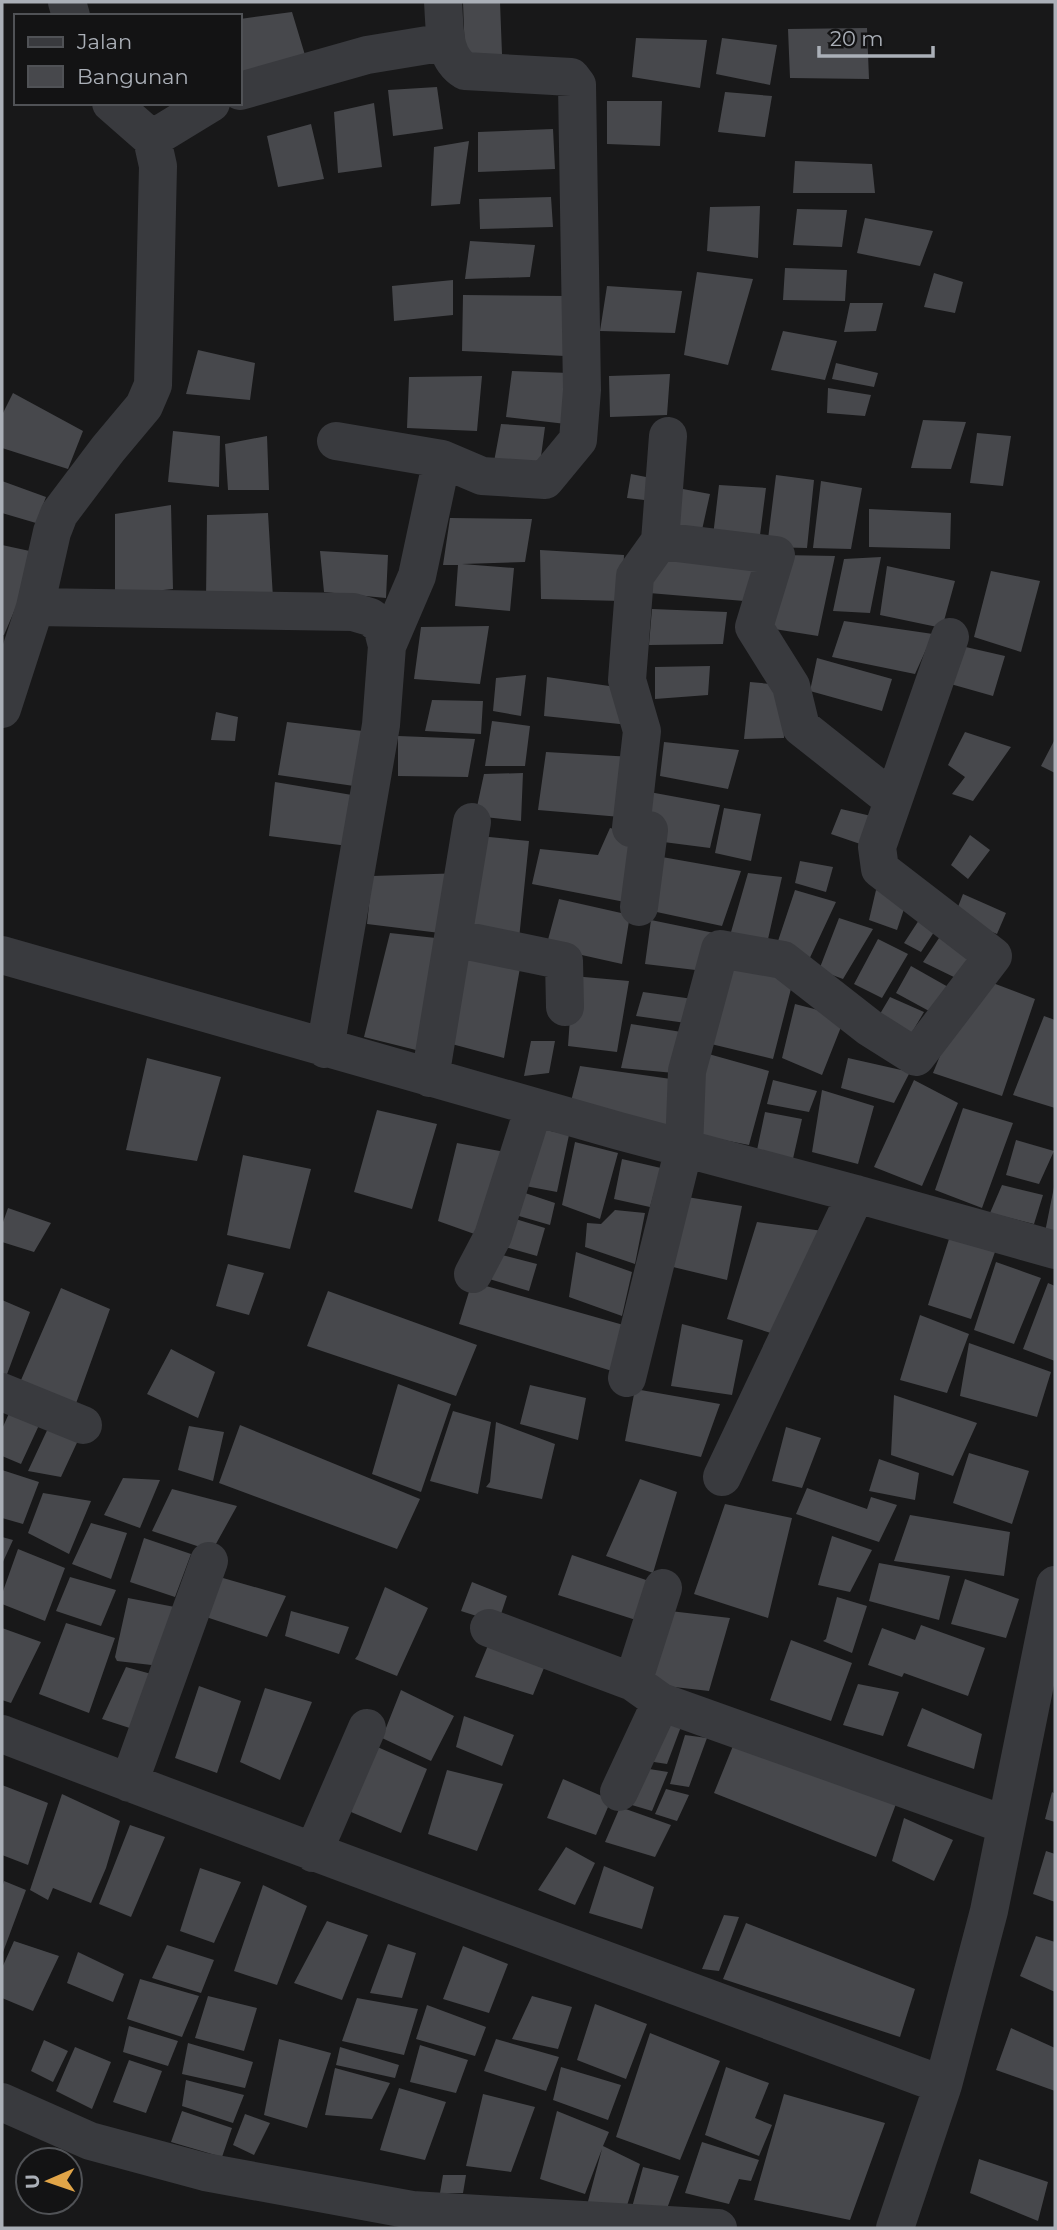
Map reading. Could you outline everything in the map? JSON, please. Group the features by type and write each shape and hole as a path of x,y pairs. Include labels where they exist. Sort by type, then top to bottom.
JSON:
{"street":[{"path":"336,441 442,459 482,476 545,481 578,440 582,390 578,99 575,80 571,77 465,71 452,60 446,42 443,2"},
{"path":"242,90 368,55 446,42"},
{"path":"2,709 35,607 52,532 59,514 144,406 153,385 158,166 152,139 113,105"},
{"path":"152,139 208,105"},
{"path":"639,907 649,830 631,828 642,731 627,680 635,576 660,541 668,436"},
{"path":"387,646 417,576 442,459"},
{"path":"660,541 776,555 754,627 791,686 801,727 893,800"},
{"path":"35,607 353,612 370,617 382,626 387,646 381,724 325,1049"},
{"path":"627,1378 684,1148 687,1071 720,949 783,960 870,1028 916,1057 993,956 880,869 877,847 950,637"},
{"path":"430,1078 472,822"},
{"path":"453,938 564,961 565,1007"},
{"path":"2,955 325,1049 1055,1250"},
{"path":"473,1274 493,1236 534,1107"},
{"path":"722,1478 856,1194"},
{"path":"2,1392 83,1425"},
{"path":"129,1783 209,1561"},
{"path":"895,2228 943,2085 989,1911 1055,1585"},
{"path":"619,1792 647,1692 663,1588"},
{"path":"489,1628 647,1692 1006,1825"},
{"path":"313,1853 367,1728"},
{"path":"2,1734 313,1853 943,2085"},
{"path":"2,2102 90,2141 205,2172 412,2210 718,2228"}],"building":[{"path":"463,2 500,2 502,54 465,56"},
{"path":"292,12 308,65 242,80 242,19"},
{"path":"867,28 869,79 790,78 788,29"},
{"path":"636,38 707,40 700,88 632,77"},
{"path":"722,38 777,45 770,85 716,74"},
{"path":"437,87 443,129 393,136 388,90"},
{"path":"725,92 772,96 765,137 718,132"},
{"path":"607,101 662,101 660,146 607,144"},
{"path":"374,103 382,167 338,173 334,112"},
{"path":"311,124 324,179 278,187 267,136"},
{"path":"553,129 555,169 478,172 478,132"},
{"path":"469,141 460,204 431,206 434,147"},
{"path":"795,161 872,164 875,193 793,193"},
{"path":"551,197 553,227 480,229 479,199"},
{"path":"760,206 758,258 707,251 710,207"},
{"path":"797,209 847,210 842,247 793,245"},
{"path":"865,218 933,231 920,266 857,253"},
{"path":"470,241 535,245 530,277 465,279"},
{"path":"785,268 847,270 845,301 783,300"},
{"path":"697,272 753,279 728,365 684,355"},
{"path":"934,273 963,282 955,313 924,307"},
{"path":"453,280 453,315 394,321 392,286"},
{"path":"607,286 682,291 675,333 600,331"},
{"path":"463,295 567,296 565,356 462,351"},
{"path":"850,303 883,303 876,331 844,332"},
{"path":"783,331 837,341 825,380 771,370"},
{"path":"198,350 255,363 250,400 186,394"},
{"path":"836,363 878,373 874,387 832,379"},
{"path":"512,371 570,373 566,424 506,417"},
{"path":"670,374 667,415 610,417 609,376"},
{"path":"482,376 477,431 407,428 409,377"},
{"path":"828,388 871,395 865,416 827,413"},
{"path":"13,393 83,431 68,469 2,448 2,415"},
{"path":"923,420 966,422 951,469 911,468"},
{"path":"501,424 545,427 539,471 493,467"},
{"path":"173,431 220,436 219,487 168,482"},
{"path":"977,433 1011,436 1003,486 970,483"},
{"path":"267,436 269,490 228,490 225,444"},
{"path":"631,474 656,479 653,501 627,498"},
{"path":"776,475 814,480 807,548 767,547"},
{"path":"2,481 46,497 36,523 2,513"},
{"path":"821,481 862,488 851,549 813,548"},
{"path":"719,485 766,488 759,543 713,536"},
{"path":"672,487 710,494 700,539 667,536"},
{"path":"171,505 173,589 115,595 115,514"},
{"path":"869,509 951,513 950,549 869,547"},
{"path":"268,513 273,598 206,600 207,515"},
{"path":"450,518 532,519 525,562 462,564 514,568 510,611 455,606 458,565 443,565"},
{"path":"2,545 39,553 4,635 2,635"},
{"path":"540,550 624,555 622,601 541,599"},
{"path":"320,551 388,555 386,598 324,592"},
{"path":"652,553 768,562 756,602 649,593"},
{"path":"782,555 835,556 818,636 768,628"},
{"path":"881,557 870,613 833,611 844,559"},
{"path":"887,566 955,581 942,628 880,615"},
{"path":"991,571 1040,581 1021,652 974,637"},
{"path":"652,609 727,612 723,644 649,645"},
{"path":"844,621 933,634 915,674 832,657"},
{"path":"489,626 480,684 414,679 421,627"},
{"path":"957,645 1005,656 993,696 947,683"},
{"path":"817,658 892,679 882,711 810,691"},
{"path":"710,666 708,695 655,699 655,667"},
{"path":"526,675 521,716 493,711 496,678"},
{"path":"547,677 623,688 629,725 544,716"},
{"path":"750,682 782,685 784,738 744,739"},
{"path":"432,700 483,701 481,734 425,731"},
{"path":"216,712 238,717 235,741 211,740"},
{"path":"492,721 530,726 525,766 485,766"},
{"path":"287,722 371,732 361,787 278,775"},
{"path":"965,732 1011,747 973,801 952,794 965,777 948,765"},
{"path":"398,736 475,739 468,777 398,776"},
{"path":"1055,739 1055,773 1041,766"},
{"path":"664,742 739,750 728,789 660,776"},
{"path":"546,752 633,757 621,817 538,810"},
{"path":"523,773 521,821 475,816 484,774"},
{"path":"275,782 358,796 348,846 269,836"},
{"path":"644,791 720,805 710,848 648,840"},
{"path":"724,808 761,814 751,861 715,853"},
{"path":"841,809 880,818 869,847 831,834"},
{"path":"610,828 642,836 630,903 532,884 540,849 598,855"},
{"path":"970,835 990,850 968,879 951,865"},
{"path":"479,836 529,841 519,939 466,933"},
{"path":"662,857 741,871 722,926 652,911"},
{"path":"800,861 833,867 826,892 795,883"},
{"path":"464,873 448,934 367,924 372,876"},
{"path":"748,873 782,877 766,948 729,939"},
{"path":"795,890 836,902 807,964 775,950"},
{"path":"876,890 907,900 897,930 869,920"},
{"path":"963,894 1006,913 997,934 954,917"},
{"path":"559,899 630,915 622,964 546,947"},
{"path":"839,918 873,929 843,979 819,970"},
{"path":"651,920 719,934 704,971 645,964"},
{"path":"919,920 936,929 921,952 904,943"},
{"path":"390,933 445,939 420,1051 364,1037"},
{"path":"941,935 982,955 960,980 923,962"},
{"path":"878,939 908,954 882,998 854,984"},
{"path":"461,957 520,968 504,1058 448,1043"},
{"path":"733,961 793,981 773,1059 711,1044"},
{"path":"911,966 957,992 940,1017 896,993"},
{"path":"573,976 629,981 617,1052 568,1046"},
{"path":"977,977 1035,999 1002,1096 933,1073 967,990"},
{"path":"643,992 693,999 686,1023 636,1016"},
{"path":"890,997 924,1012 908,1039 877,1019"},
{"path":"795,1004 845,1017 822,1075 782,1058"},
{"path":"1044,1016 1055,1020 1055,1108 1013,1095"},
{"path":"631,1024 688,1033 674,1073 621,1068"},
{"path":"531,1041 555,1041 549,1073 524,1076"},
{"path":"705,1053 769,1071 749,1145 693,1134"},
{"path":"147,1058 221,1077 197,1161 126,1150"},
{"path":"848,1058 910,1072 894,1103 841,1088"},
{"path":"580,1066 678,1080 669,1130 569,1109"},
{"path":"773,1080 817,1091 809,1112 767,1104"},
{"path":"914,1080 958,1103 922,1186 874,1167"},
{"path":"822,1090 874,1106 858,1164 812,1152"},
{"path":"963,1108 1013,1123 982,1208 935,1190"},
{"path":"377,1110 437,1124 412,1209 354,1192"},
{"path":"765,1112 802,1119 792,1163 757,1150"},
{"path":"532,1127 569,1135 557,1192 520,1185"},
{"path":"1016,1140 1054,1151 1039,1184 1006,1175"},
{"path":"575,1142 618,1153 600,1219 562,1205"},
{"path":"457,1143 505,1152 480,1236 438,1221"},
{"path":"243,1155 311,1169 290,1249 227,1235"},
{"path":"622,1159 661,1168 650,1207 614,1199"},
{"path":"1002,1185 1043,1195 1034,1224 990,1213"},
{"path":"1055,1187 1055,1235 1045,1232"},
{"path":"516,1190 555,1203 550,1225 512,1214"},
{"path":"687,1197 742,1206 727,1280 673,1267"},
{"path":"8,1208 51,1223 34,1252 2,1242 2,1225"},
{"path":"615,1210 645,1213 635,1264 585,1247 587,1223 601,1224"},
{"path":"509,1217 545,1228 537,1256 498,1245"},
{"path":"757,1222 823,1231 777,1335 727,1319"},
{"path":"949,1239 995,1252 971,1319 928,1305"},
{"path":"576,1252 632,1272 622,1316 569,1297"},
{"path":"494,1253 537,1264 529,1291 486,1278"},
{"path":"996,1262 1041,1278 1014,1344 974,1330"},
{"path":"228,1264 264,1273 249,1315 216,1306"},
{"path":"472,1282 627,1326 612,1371 459,1324"},
{"path":"1048,1283 1055,1286 1055,1361 1023,1349"},
{"path":"61,1288 110,1309 74,1409 18,1387"},
{"path":"328,1291 477,1345 456,1396 307,1346"},
{"path":"2,1300 30,1312 6,1377 2,1375"},
{"path":"920,1315 969,1334 947,1393 900,1380"},
{"path":"682,1324 743,1340 732,1395 671,1386"},
{"path":"969,1343 1051,1372 1037,1417 960,1396"},
{"path":"171,1349 215,1372 198,1418 147,1394"},
{"path":"398,1384 451,1404 421,1492 372,1474"},
{"path":"530,1385 586,1398 578,1440 520,1424"},
{"path":"635,1389 720,1404 701,1457 625,1441"},
{"path":"894,1395 977,1423 953,1476 891,1455"},
{"path":"10,1411 40,1423 21,1464 2,1456 2,1429"},
{"path":"453,1411 491,1422 478,1494 430,1481"},
{"path":"496,1422 555,1444 542,1499 486,1487 490,1482"},
{"path":"50,1424 81,1434 61,1477 28,1471"},
{"path":"240,1425 420,1499 397,1549 219,1483"},
{"path":"189,1426 224,1432 213,1481 178,1470"},
{"path":"786,1427 821,1438 802,1488 772,1481"},
{"path":"969,1453 1029,1471 1012,1524 953,1503"},
{"path":"879,1459 919,1473 915,1500 869,1491"},
{"path":"2,1470 39,1482 23,1524 2,1518"},
{"path":"123,1478 160,1480 140,1528 104,1515"},
{"path":"640,1479 677,1492 653,1573 606,1556"},
{"path":"807,1488 867,1509 871,1497 897,1505 879,1542 796,1514"},
{"path":"172,1489 237,1506 212,1551 152,1531"},
{"path":"43,1493 91,1501 69,1554 28,1533"},
{"path":"725,1504 792,1518 768,1618 694,1594"},
{"path":"910,1515 1010,1532 1004,1576 894,1561"},
{"path":"91,1523 127,1533 111,1579 72,1564"},
{"path":"832,1536 872,1550 850,1592 818,1585"},
{"path":"2,1537 13,1540 2,1564"},
{"path":"144,1538 191,1554 175,1597 130,1582"},
{"path":"18,1549 65,1568 45,1621 2,1604 2,1594"},
{"path":"572,1555 655,1583 639,1621 558,1595"},
{"path":"879,1563 950,1576 939,1620 869,1601"},
{"path":"216,1576 286,1596 267,1637 203,1616"},
{"path":"70,1577 116,1590 101,1626 56,1611"},
{"path":"965,1579 1019,1599 1006,1638 951,1624"},
{"path":"472,1582 507,1596 498,1623 461,1611"},
{"path":"385,1587 428,1608 397,1676 355,1659"},
{"path":"837,1597 867,1606 852,1653 823,1641 826,1639"},
{"path":"128,1598 180,1608 160,1666 117,1661 115,1657"},
{"path":"291,1611 349,1627 339,1654 285,1636"},
{"path":"670,1611 730,1618 709,1691 648,1684"},
{"path":"66,1623 115,1638 89,1713 39,1694"},
{"path":"921,1625 985,1648 968,1696 904,1673 902,1677 868,1665 882,1628 915,1640"},
{"path":"2,1628 41,1642 11,1703 2,1700"},
{"path":"491,1638 548,1658 533,1695 475,1677"},
{"path":"791,1640 852,1663 831,1721 770,1700"},
{"path":"126,1667 162,1677 142,1732 102,1719"},
{"path":"858,1684 899,1692 883,1736 843,1725"},
{"path":"199,1686 241,1701 217,1773 175,1758"},
{"path":"265,1688 312,1702 280,1780 240,1762"},
{"path":"401,1690 454,1716 431,1761 382,1738"},
{"path":"922,1708 982,1734 974,1769 907,1746"},
{"path":"464,1716 514,1735 502,1766 456,1747"},
{"path":"657,1721 682,1724 667,1764 641,1760"},
{"path":"685,1735 707,1738 689,1787 670,1784"},
{"path":"735,1741 896,1804 876,1857 714,1793"},
{"path":"373,1745 427,1769 401,1833 351,1812"},
{"path":"637,1767 668,1772 652,1811 625,1803"},
{"path":"447,1770 503,1784 477,1851 428,1834"},
{"path":"563,1779 611,1800 596,1835 547,1818"},
{"path":"2,1785 48,1803 28,1865 2,1855"},
{"path":"666,1789 689,1795 677,1821 655,1814"},
{"path":"1052,1792 1055,1794 1055,1822 1045,1819"},
{"path":"62,1794 120,1821 106,1868 91,1903 53,1888 48,1900 30,1890"},
{"path":"620,1807 671,1825 655,1857 605,1842"},
{"path":"904,1818 953,1840 934,1881 892,1861"},
{"path":"130,1825 165,1837 131,1917 99,1904"},
{"path":"566,1847 595,1863 575,1905 538,1890"},
{"path":"1046,1851 1055,1854 1055,1902 1033,1894"},
{"path":"604,1866 654,1887 642,1929 589,1913"},
{"path":"200,1868 241,1882 214,1943 180,1931"},
{"path":"4,1881 26,1890 2,1955 2,1888"},
{"path":"263,1885 307,1906 277,1985 234,1971"},
{"path":"724,1915 739,1917 719,1971 702,1969"},
{"path":"327,1921 368,1935 342,2000 294,1983"},
{"path":"746,1923 915,1989 900,2037 723,1979"},
{"path":"1036,1936 1055,1942 1055,1992 1020,1976"},
{"path":"14,1941 59,1956 33,2011 2,1998 2,1968"},
{"path":"388,1944 416,1953 402,1998 370,1993"},
{"path":"167,1945 214,1960 201,1993 152,1978"},
{"path":"463,1946 508,1964 489,2013 443,1999"},
{"path":"78,1952 124,1974 113,2002 67,1983"},
{"path":"140,1979 199,1996 182,2037 127,2019"},
{"path":"208,1996 257,2008 244,2051 195,2038"},
{"path":"532,1996 572,2007 558,2049 512,2039"},
{"path":"357,1998 418,2009 404,2055 342,2041"},
{"path":"595,2004 647,2024 626,2079 577,2060"},
{"path":"427,2005 486,2027 475,2056 416,2039"},
{"path":"129,2026 178,2041 168,2066 123,2052"},
{"path":"1011,2028 1055,2048 1055,2091 996,2070"},
{"path":"650,2033 720,2061 680,2160 616,2137"},
{"path":"279,2039 331,2053 307,2128 264,2115"},
{"path":"496,2039 559,2057 546,2091 484,2071"},
{"path":"44,2040 68,2051 53,2082 31,2071"},
{"path":"188,2043 253,2062 245,2088 182,2074"},
{"path":"420,2045 468,2060 456,2093 410,2082"},
{"path":"75,2047 111,2062 92,2109 56,2091"},
{"path":"340,2047 399,2065 395,2078 336,2065"},
{"path":"129,2060 162,2071 146,2113 113,2102"},
{"path":"561,2067 621,2085 608,2120 553,2100"},
{"path":"726,2067 769,2083 755,2118 772,2125 759,2156 705,2135"},
{"path":"335,2068 390,2083 372,2119 325,2115"},
{"path":"186,2080 244,2095 233,2123 182,2106"},
{"path":"399,2088 446,2102 425,2160 380,2150"},
{"path":"483,2094 535,2107 511,2172 466,2166"},
{"path":"784,2094 885,2123 850,2220 754,2200"},
{"path":"182,2111 232,2128 222,2157 171,2142"},
{"path":"557,2111 609,2132 603,2146 640,2164 625,2212 587,2205 602,2149 585,2194 540,2179"},
{"path":"245,2114 270,2123 254,2155 233,2145"},
{"path":"702,2142 759,2160 751,2181 739,2179 729,2204 685,2193"},
{"path":"979,2159 1048,2182 1038,2221 970,2193"},
{"path":"643,2167 679,2176 665,2214 631,2211"},
{"path":"443,2175 466,2175 463,2193 440,2193"}]}
